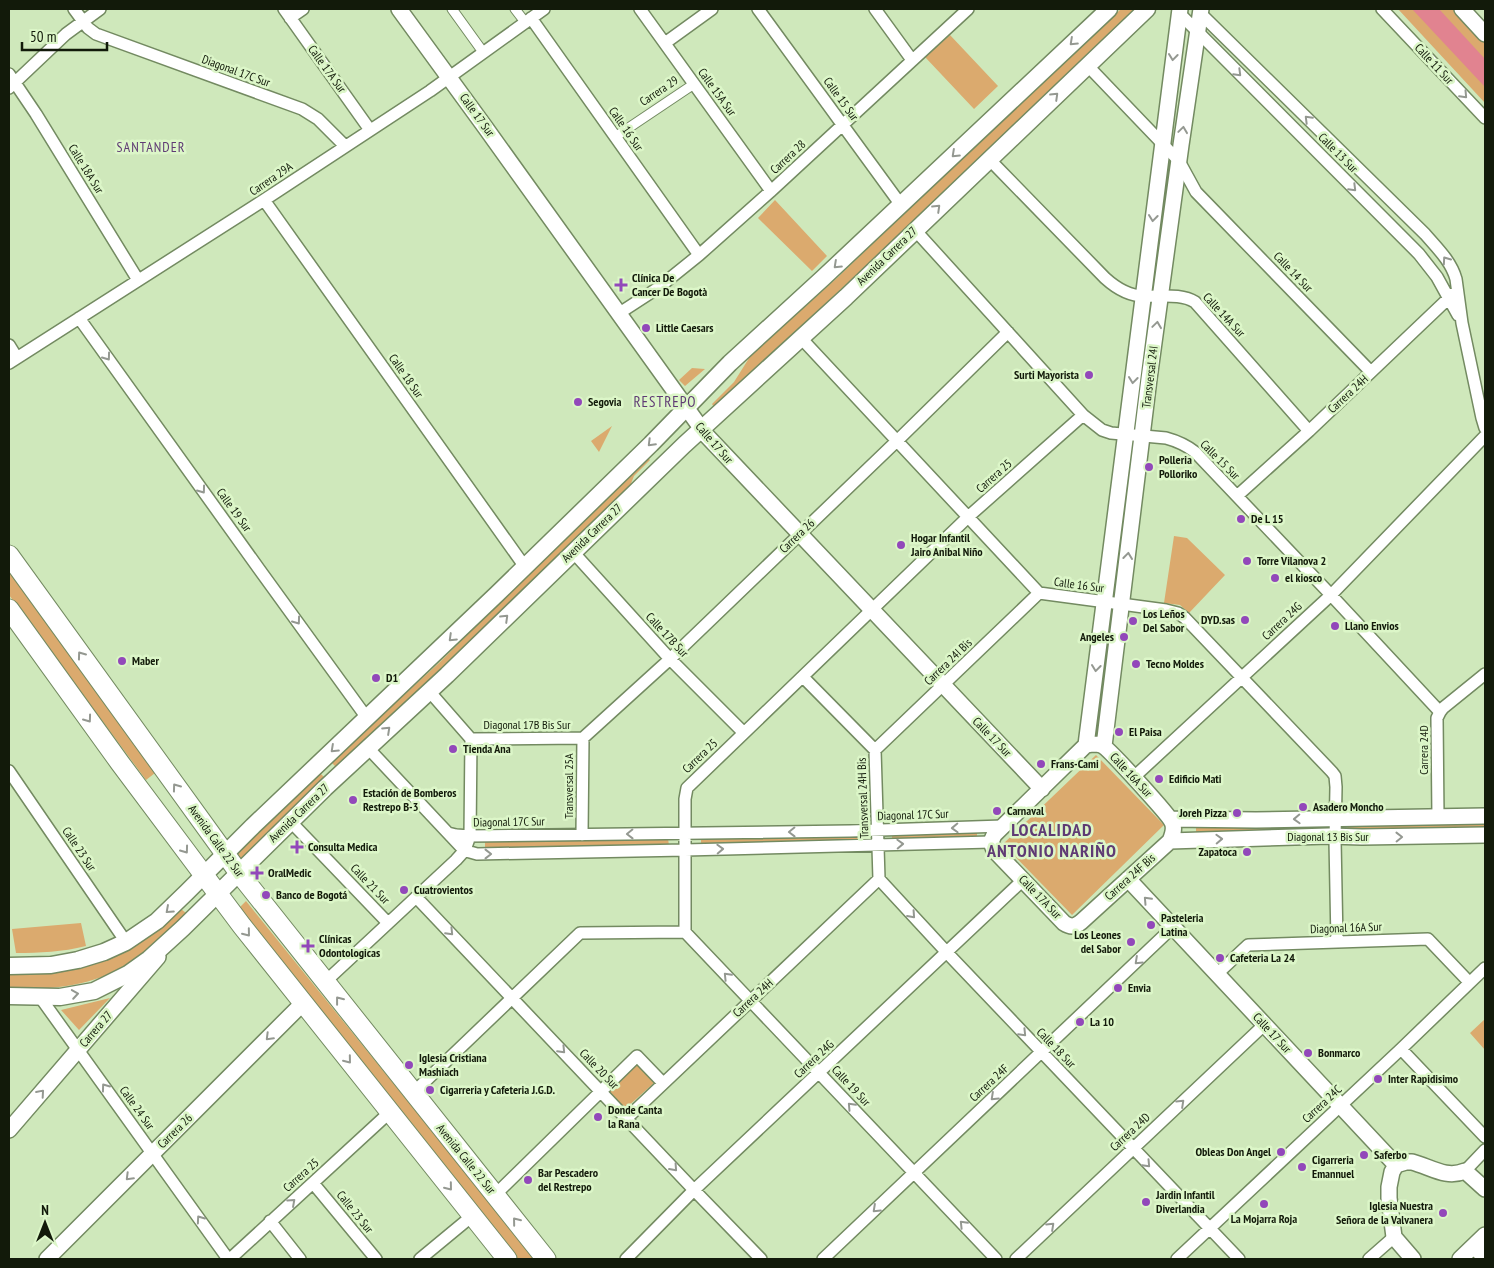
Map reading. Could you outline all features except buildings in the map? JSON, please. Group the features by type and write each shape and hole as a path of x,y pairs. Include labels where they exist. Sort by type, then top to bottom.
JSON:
{"main road":[{"name":"Avenida Carrera 27","path":"9,966 51,965 78,960 104,952 126,942 157,921 252,826 525,567 730,363 1109,9"},
{"name":"Avenida Carrera 27","path":"9,996 40,997 77,994 94,990 128,974 149,959 701,429 846,297 1147,9"},
{"name":"Avenida Calle 22 Sur","path":"9,555 238,873 546,1259"},
{"path":"9,609 204,876 507,1259"},
{"path":"318,764 334,780"}],"street":[{"path":"74,9 83,21"},
{"path":"11,81 66,34 100,9"},
{"path":"287,13 303,9"},
{"name":"Calle 17 Sur","path":"399,9 701,429 798,534 1042,789"},
{"path":"452,9 484,52"},
{"name":"Calle 16 Sur","path":"515,9 528,20 615,137 699,255"},
{"name":"Carrera 29A","path":"13,360 370,130 449,77 544,9"},
{"name":"Calle 15A Sur","path":"640,9 771,191"},
{"path":"665,43 712,9"},
{"name":"Calle 15 Sur","path":"758,9 901,205"},
{"path":"875,9 912,60"},
{"name":"Carrera 28","path":"618,314 658,288 699,255 968,9"},
{"name":"Calle 11 Sur","path":"1382,9 1485,118"},
{"path":"1462,9 1485,34"},
{"name":"Transversal 24I","path":"1086,746 1180,11"},
{"name":"Calle 13 Sur","path":"1180,11 1419,254 1437,277 1462,323"},
{"name":"Transversal 24I","path":"1104,746 1174,196 1201,11"},
{"name":"Calle 13 Sur","path":"1201,11 1440,250 1454,272 1462,323 1485,428"},
{"name":"Calle 17A Sur","path":"287,13 370,130"},
{"name":"Diagonal 17C Sur","path":"83,21 96,34 302,109 318,119 345,146"},
{"name":"Calle 14 Sur","path":"1087,65 1179,161 1196,192 1371,372"},
{"name":"Calle 18A Sur","path":"11,81 36,114 138,280"},
{"name":"Carrera 29","path":"615,137 694,84"},
{"name":"Calle 14A Sur","path":"989,159 1116,288 1136,295 1161,295 1191,300 1202,308 1308,431"},
{"path":"1174,196 1196,192"},
{"name":"Calle 18 Sur","path":"264,200 525,567"},
{"name":"Calle 15 Sur","path":"915,230 1083,415 1102,430 1111,433 1166,438 1185,445 1195,452 1331,594 1440,712"},
{"name":"Carrera 24H","path":"1237,496 1458,290"},
{"name":"Calle 19 Sur","path":"79,318 367,718"},
{"name":"Carrera 26","path":"583,738 670,659 1008,332"},
{"name":"Calle 16 Sur","path":"800,337 1039,593 1166,610 1178,613 1185,618 1335,776 1335,818"},
{"path":"9,345 13,360"},
{"name":"Carrera 25","path":"685,932 687,788 968,518 1083,415"},
{"name":"Carrera 24G","path":"1134,777 1331,594 1485,436"},
{"name":"Calle 17B Sur","path":"573,552 670,659 744,733"},
{"name":"Carrera 24I Bis","path":"875,750 1039,593"},
{"name":"Carrera 24D","path":"1438,816 1437,724 1440,712 1485,674"},
{"path":"803,677 875,750"},
{"path":"325,982 465,850 470,836 471,738 429,691"},
{"name":"Diagonal 17B Bis Sur","path":"471,738 583,738"},
{"name":"Transversal 25A","path":"582,835 583,738"},
{"name":"Calle 16A Sur","path":"1086,746 1095,744 1104,746 1171,819"},
{"path":"368,748 462,848 470,852 484,854 991,842 994,835 1086,746"},
{"name":"Transversal 24H Bis","path":"875,750 878,845"},
{"name":"Calle 23 Sur","path":"9,771 126,942"},
{"name":"Diagonal 13 Bis Sur","path":"1171,819 1256,820 1485,816"},
{"path":"1335,818 1337,942"},
{"path":"1170,840 1174,827 1171,819"},
{"name":"Calle 21 Sur","path":"290,822 388,923"},
{"name":"Diagonal 17C Sur","path":"447,832 470,836 582,835 1004,826"},
{"name":"Diagonal 13 Bis Sur","path":"1170,840 1485,834"},
{"name":"Carrera 24F Bis","path":"1072,926 1081,922 1170,840"},
{"name":"Calle 17A Sur","path":"991,842 994,850 1064,923 1072,926"},
{"path":"878,845 879,879"},
{"name":"Carrera 24H","path":"627,1118 879,879"},
{"name":"Calle 18 Sur","path":"879,879 946,952 1239,1259"},
{"name":"Calle 17 Sur","path":"1128,879 1396,1164"},
{"name":"Carrera 24G","path":"626,1259 694,1190 1023,880"},
{"name":"Calle 20 Sur","path":"416,897 761,1259"},
{"name":"Carrera 24F","path":"823,1259 1173,927"},
{"name":"Carrera 27","path":"9,1130 183,928"},
{"path":"413,1093 580,934 685,932"},
{"name":"Calle 19 Sur","path":"685,932 996,1259"},
{"name":"Diagonal 16A Sur","path":"1217,974 1248,945 1428,939 1470,982"},
{"name":"Carrera 24C","path":"1177,1259 1485,968"},
{"name":"Calle 24 Sur","path":"40,997 229,1259"},
{"name":"Carrera 26","path":"47,1259 303,1003"},
{"name":"Carrera 24D","path":"1016,1259 1264,1024"},
{"path":"1401,1049 1485,1137"},
{"path":"495,1195 637,1056 663,1084"},
{"name":"Carrera 25","path":"229,1259 390,1112"},
{"path":"1413,1259 1394,1236 1388,1187 1396,1164 1412,1162 1454,1175 1465,1171 1485,1150"},
{"path":"1465,1171 1485,1189"},
{"name":"Calle 23 Sur","path":"313,1183 376,1259"},
{"path":"420,1259 472,1216"},
{"path":"270,1221 300,1259"},
{"path":"1460,1259 1485,1235"},
{"path":"1369,1259 1394,1236"},
{"path":"1474,1246 1485,1258"}],"shaded area":[{"path":"1121,9 1135,9 923,213 714,407 712,404 734,382 751,355 838,277 1011,111"},
{"path":"1398,9 1455,9 1485,42 1485,103"},
{"path":"1412,9 1439,9 1485,59 1485,87"},
{"path":"950,35 998,86 974,109 925,57"},
{"path":"775,200 827,256 812,271 758,218"},
{"path":"692,368 705,369 685,386 679,380"},
{"path":"612,426 599,452 591,441"},
{"path":"648,458 650,460 634,476 630,486 550,565 337,768 331,762 440,662"},
{"path":"1174,536 1187,538 1225,575 1189,613 1180,605 1164,603"},
{"path":"9,572 155,773 146,780 9,595"},
{"path":"1096,755 1164,825 1072,915 1003,844"},
{"path":"319,772 324,777 239,860 235,855"},
{"path":"1485,820 1485,829 1348,831 1347,822"},
{"path":"1325,824 1326,832 1196,834 1196,826"},
{"path":"977,830 977,839 892,842 892,833"},
{"path":"863,832 863,843 701,846 701,835"},
{"path":"668,838 669,846 485,848 485,839"},
{"path":"246,901 534,1259 517,1259 239,908"},
{"path":"181,909 186,913 153,945 126,965 111,973 78,984 61,987 9,988 9,973 34,974 163,924"},
{"path":"81,923 86,946 51,952 16,953 12,929"},
{"path":"110,998 79,1030 61,1010"},
{"path":"1485,1019 1485,1050 1470,1033"},
{"path":"637,1063 655,1082 625,1109 607,1090"}],"place":[{"name":"Clínica De Cancer De Bogotà","path":"621,285"},
{"name":"Little Caesars","path":"646,328"},
{"name":"Surti Mayorista","path":"1089,375"},
{"name":"Segovia","path":"578,402"},
{"name":"Polleria Polloriko","path":"1149,467"},
{"name":"De L 15","path":"1241,519"},
{"name":"Hogar Infantil Jairo Anibal Niño","path":"901,545"},
{"name":"Torre Vilanova 2","path":"1247,561"},
{"name":"el kiosco","path":"1275,578"},
{"name":"DYD.sas","path":"1245,620"},
{"name":"Los Leños Del Sabor","path":"1133,621"},
{"name":"Llano Envios","path":"1335,626"},
{"name":"Angeles","path":"1124,637"},
{"name":"Maber","path":"122,661"},
{"name":"Tecno Moldes","path":"1136,664"},
{"name":"D1","path":"376,678"},
{"name":"El Paisa","path":"1119,732"},
{"name":"Tienda Ana","path":"453,749"},
{"name":"Frans-Cami","path":"1041,764"},
{"name":"Edificio Mati","path":"1159,779"},
{"name":"Estación de Bomberos Restrepo B-3","path":"353,800"},
{"name":"Asadero Moncho","path":"1303,807"},
{"name":"Carnaval","path":"997,811"},
{"name":"Joreh Pizza","path":"1237,813"},
{"name":"Consulta Medica","path":"297,847"},
{"name":"Zapatoca","path":"1247,852"},
{"name":"OralMedic","path":"257,873"},
{"name":"Cuatrovientos","path":"404,890"},
{"name":"Banco de Bogotá","path":"266,895"},
{"name":"Pasteleria Latina","path":"1151,925"},
{"name":"Los Leones del Sabor","path":"1131,942"},
{"name":"Clínicas Odontologicas","path":"308,946"},
{"name":"Cafeteria La 24","path":"1220,958"},
{"name":"Envia","path":"1118,988"},
{"name":"La 10","path":"1080,1022"},
{"name":"Bonmarco","path":"1308,1053"},
{"name":"Iglesia Cristiana Mashiach","path":"409,1065"},
{"name":"Inter Rapidisimo","path":"1378,1079"},
{"name":"Cigarreria y Cafeteria J.G.D.","path":"430,1090"},
{"name":"Donde Canta la Rana","path":"598,1117"},
{"name":"Obleas Don Angel","path":"1281,1152"},
{"name":"Saferbo","path":"1364,1155"},
{"name":"Cigarreria Emannuel","path":"1302,1167"},
{"name":"Bar Pescadero del Restrepo","path":"528,1180"},
{"name":"Jardin Infantil Diverlandia","path":"1146,1202"},
{"name":"La Mojarra Roja","path":"1264,1204"},
{"name":"Iglesia Nuestra Señora de la Valvanera","path":"1443,1213"}],"district":[{"name":"SANTANDER","path":"151,147"},
{"name":"RESTREPO","path":"665,402"},
{"name":"LOCALIDAD ANTONIO NARIÑO","path":"1052,840"}]}
